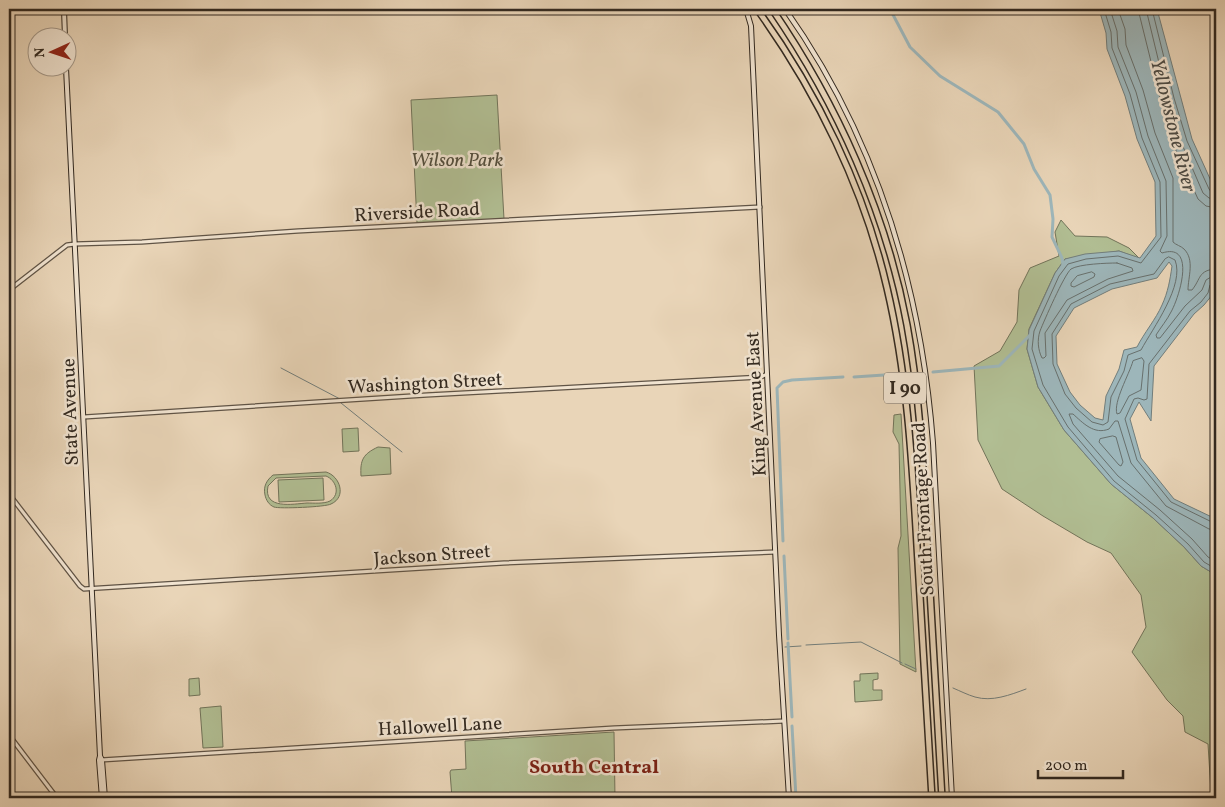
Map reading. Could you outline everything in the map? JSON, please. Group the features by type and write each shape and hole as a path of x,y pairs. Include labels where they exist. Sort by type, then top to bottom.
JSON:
{"highway":[{"name":"I 90","path":"757,9 786,49 805,82 841,154 866,219 888,294 897,336 908,412 932,798"},
{"name":"I 90","path":"772,9 796,43 834,112 852,150 865,182 888,251 906,324 919,412 942,798"}],"main road":[{"path":"64,9 65,28"},
{"name":"King Avenue East","path":"746,9 751,26 775,552 789,798"},
{"name":"South Frontage Road","path":"785,9 824,69 850,119 871,167 888,210 900,248 921,336 933,443 952,798"},
{"name":"State Avenue","path":"67,78 91,588 100,759 104,798"}],"street":[{"name":"Riverside Road","path":"75,244 129,243 298,231 760,207"},
{"path":"9,290 67,246 75,244"},
{"name":"Washington Street","path":"84,417 427,395 761,377 767,374"},
{"path":"9,494 80,586 84,589 91,588"},
{"name":"Jackson Street","path":"91,588 495,564 775,552"},
{"name":"Hallowell Lane","path":"100,759 600,728 784,721"},
{"path":"9,735 57,798"}],"green space":[{"name":"Wilson Park","path":"497,95 504,219 417,223 411,100"},
{"path":"1061,220 1075,236 1107,237 1129,248 1140,259 1119,251 1065,259 1055,273 1029,329 1027,349 1038,387 1064,430 1111,484 1153,518 1201,566 1216,575 1216,792 1211,792 1208,744 1185,732 1183,716 1167,700 1132,652 1146,627 1141,595 1111,553 1087,542 1002,489 978,440 974,366 1000,351 1017,322 1019,290 1030,268 1059,256 1055,232"},
{"path":"901,414 916,672 900,664 898,548 901,536 899,444 893,432 894,415"},
{"path":"358,428 359,451 343,452 342,429"},
{"path":"378,447 390,448 391,474 361,476 361,466 364,458 369,452"},
{"path":"326,472 331,474 338,482 340,487 339,497 336,501 327,505 274,507 265,497 266,484 273,475","holes":["326,476 335,484 336,491 333,498 328,502 280,504 270,499 268,494 268,486 276,478"]},
{"path":"323,478 324,500 279,502 278,480"},
{"path":"878,673 878,679 873,680 873,690 882,690 882,700 855,702 854,681 860,681 860,674"},
{"path":"199,678 200,695 189,696 189,679"},
{"path":"221,706 223,747 203,748 200,708"},
{"path":"614,732 615,798 452,798 450,772 451,770 466,769 465,741"}],"water":[{"name":"Yellowstone River","path":"1099,9 1157,9 1192,139 1216,192 1216,268 1213,294 1194,314 1154,366 1151,421 1139,402 1130,419 1141,458 1174,499 1216,519 1216,575 1201,566 1153,518 1111,484 1064,430 1038,387 1027,349 1029,330 1055,273 1065,259 1085,254 1119,251 1140,258 1156,236 1155,182 1137,139 1125,96 1107,49 1106,33","holes":["1169,262 1172,266 1170,281 1159,310 1137,347 1124,350 1119,369 1106,396 1103,420 1095,418 1080,405 1070,392 1057,364 1056,336 1074,308 1112,289 1157,278"]}],"waterway":[{"path":"890,9 910,47 940,76 998,112 1024,144 1034,169 1050,195 1053,219 1052,237 1062,258 1063,265"},
{"path":"933,372 999,366 1030,335"},
{"path":"281,368 340,399"},
{"path":"854,377 899,374"},
{"path":"783,541 777,388 783,382 792,380 843,377"},
{"path":"341,403 402,452"},
{"path":"784,556 788,639"},
{"path":"806,645 861,642 902,663"},
{"path":"788,643 792,717"},
{"path":"785,647 801,646"},
{"path":"905,664 916,669"},
{"path":"953,688 975,697 988,699 1026,689"},
{"path":"792,726 796,798"}],"district":[{"name":"South Central","path":"594,766"}]}
